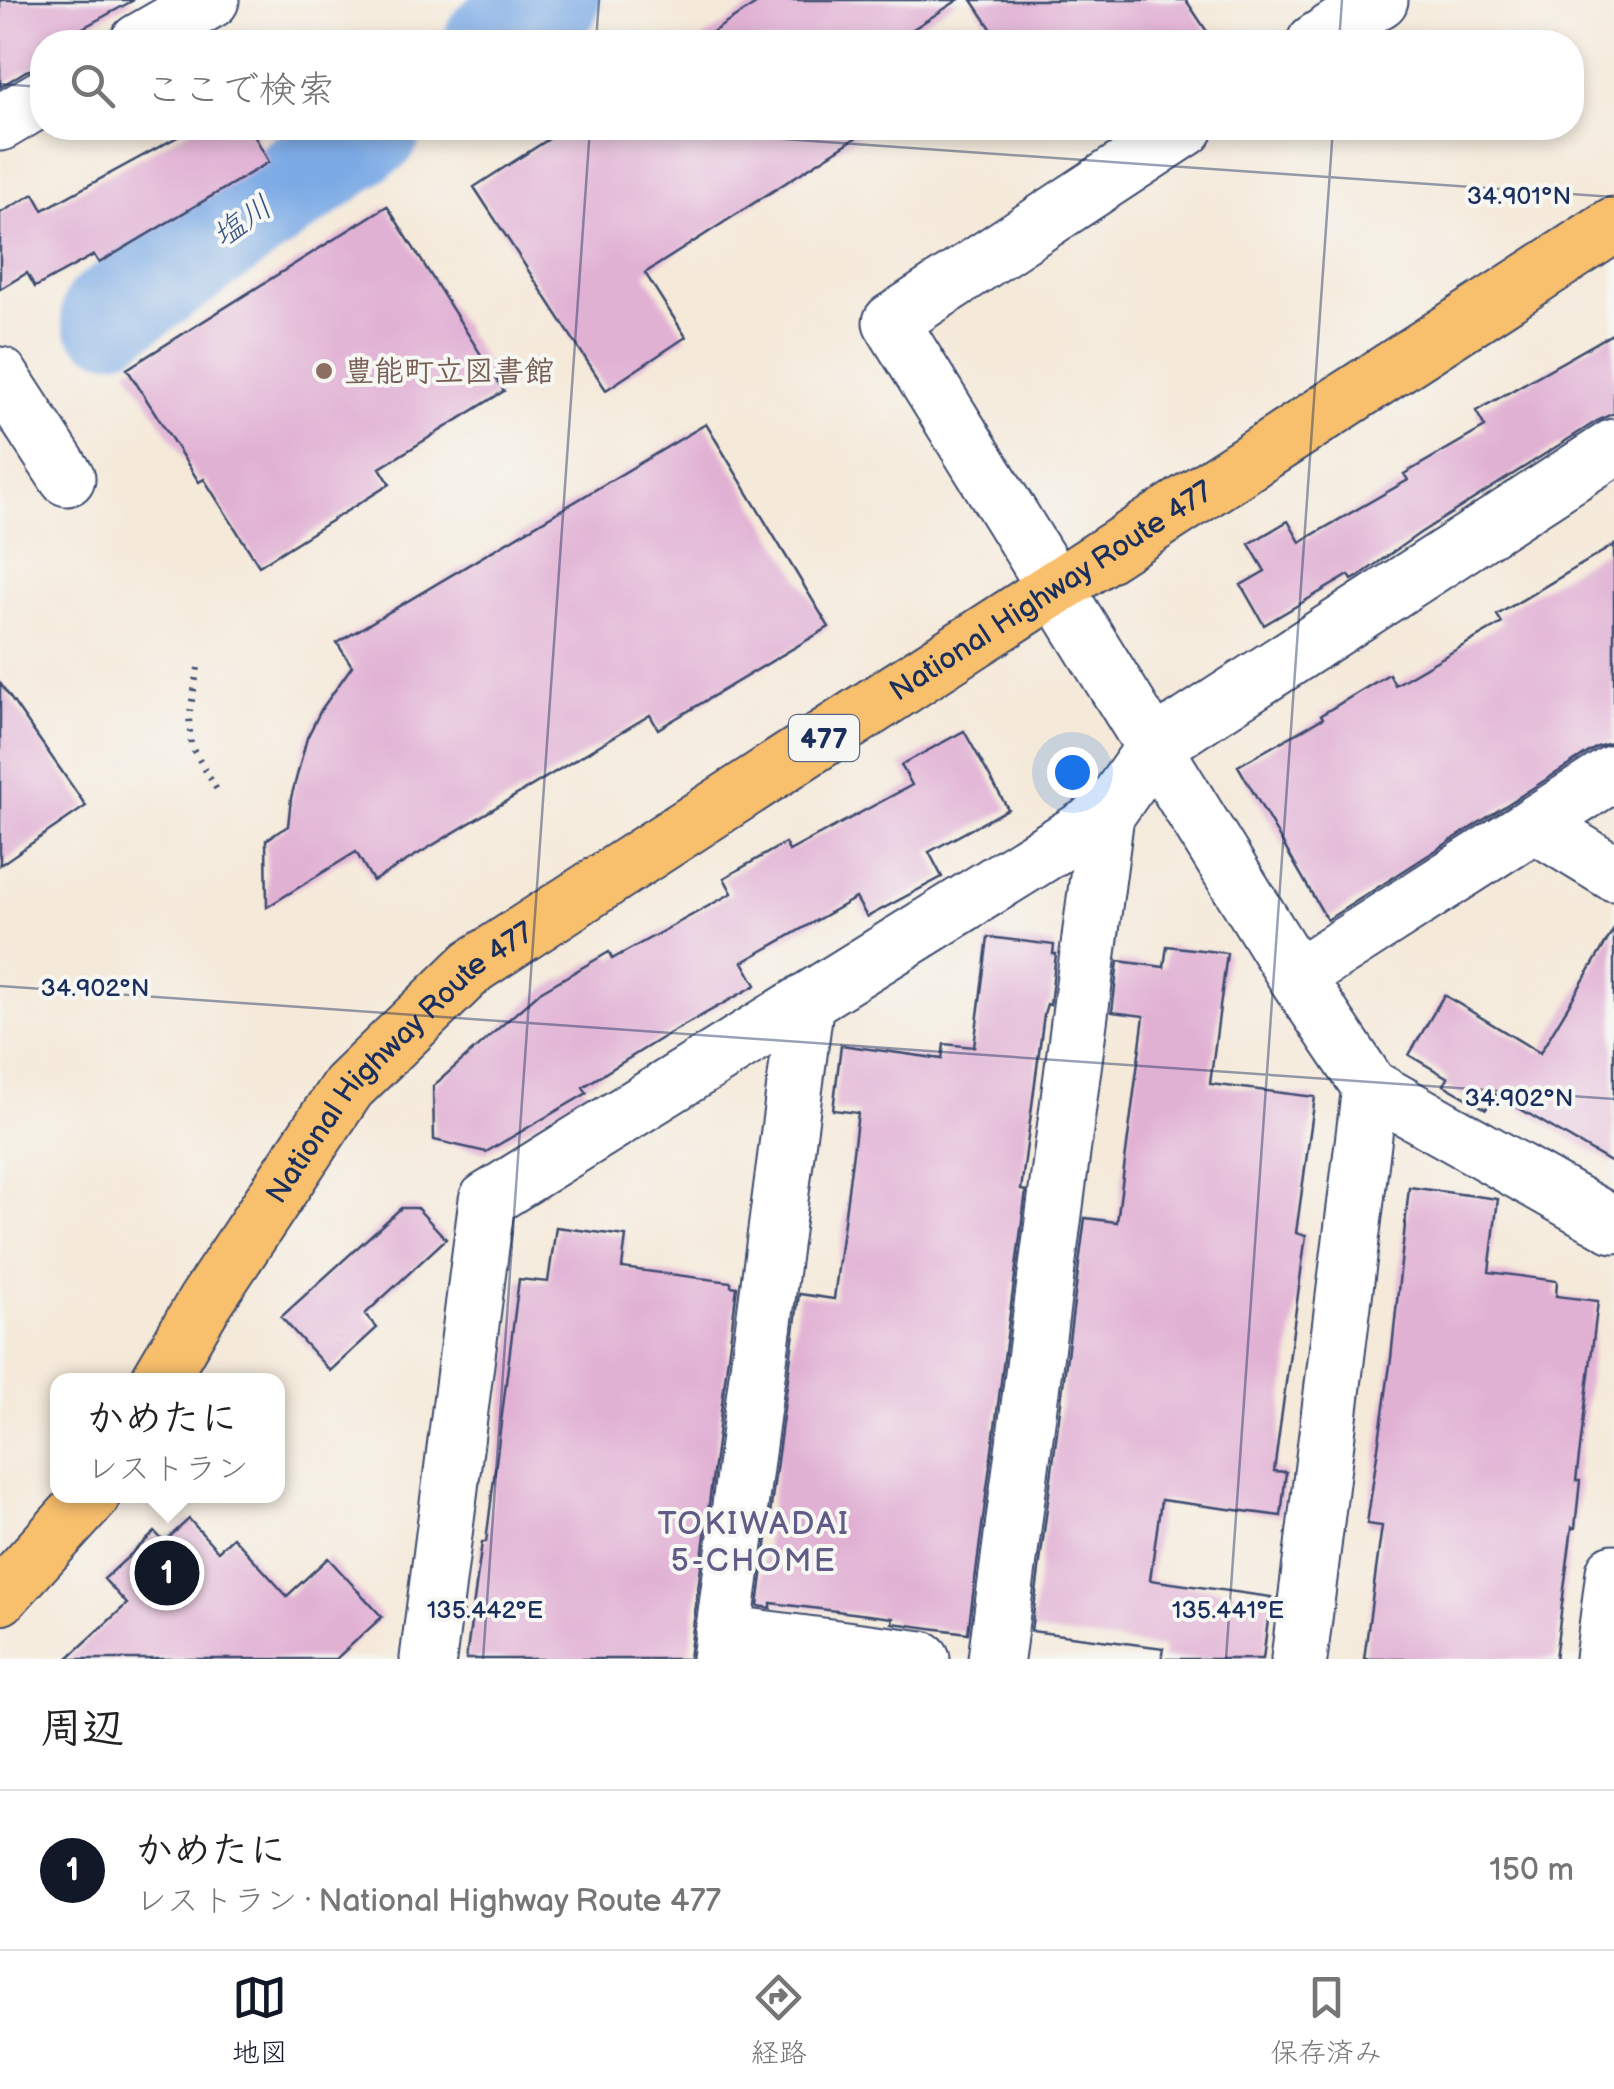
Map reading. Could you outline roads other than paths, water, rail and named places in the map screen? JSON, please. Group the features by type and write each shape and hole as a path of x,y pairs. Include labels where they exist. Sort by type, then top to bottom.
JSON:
{"highway":[{"name":"National Highway Route 477","path":"163,1373 205,1302 348,1087 473,966 1614,225"},
{"path":"0,1597 86,1503"}],"street":[{"path":"159,30 211,0"},
{"path":"1311,27 1380,0"},
{"path":"0,123 30,105"},
{"path":"1168,140 891,322 1296,977 1370,1087 1614,1226"},
{"path":"0,375 67,478"},
{"path":"428,1659 487,1200 1106,815 1155,746 1614,447"},
{"path":"1296,977 1614,773"},
{"path":"996,1659 1106,815"},
{"path":"1534,824 1614,873"},
{"path":"806,1000 721,1646 922,1659"},
{"path":"1299,1659 1370,1087"},
{"path":"1602,1659 1614,1572"}],"waterway":[{"name":"塩川","path":"510,30 551,0"},
{"name":"塩川","path":"110,314 356,140"}],"place":[{"name":"豊能町立図書館","path":"324,371"},
{"name":"かめたに","path":"167,1573"}],"district":[{"name":"TOKIWADAI 5-CHOME","path":"754,1542"}]}
